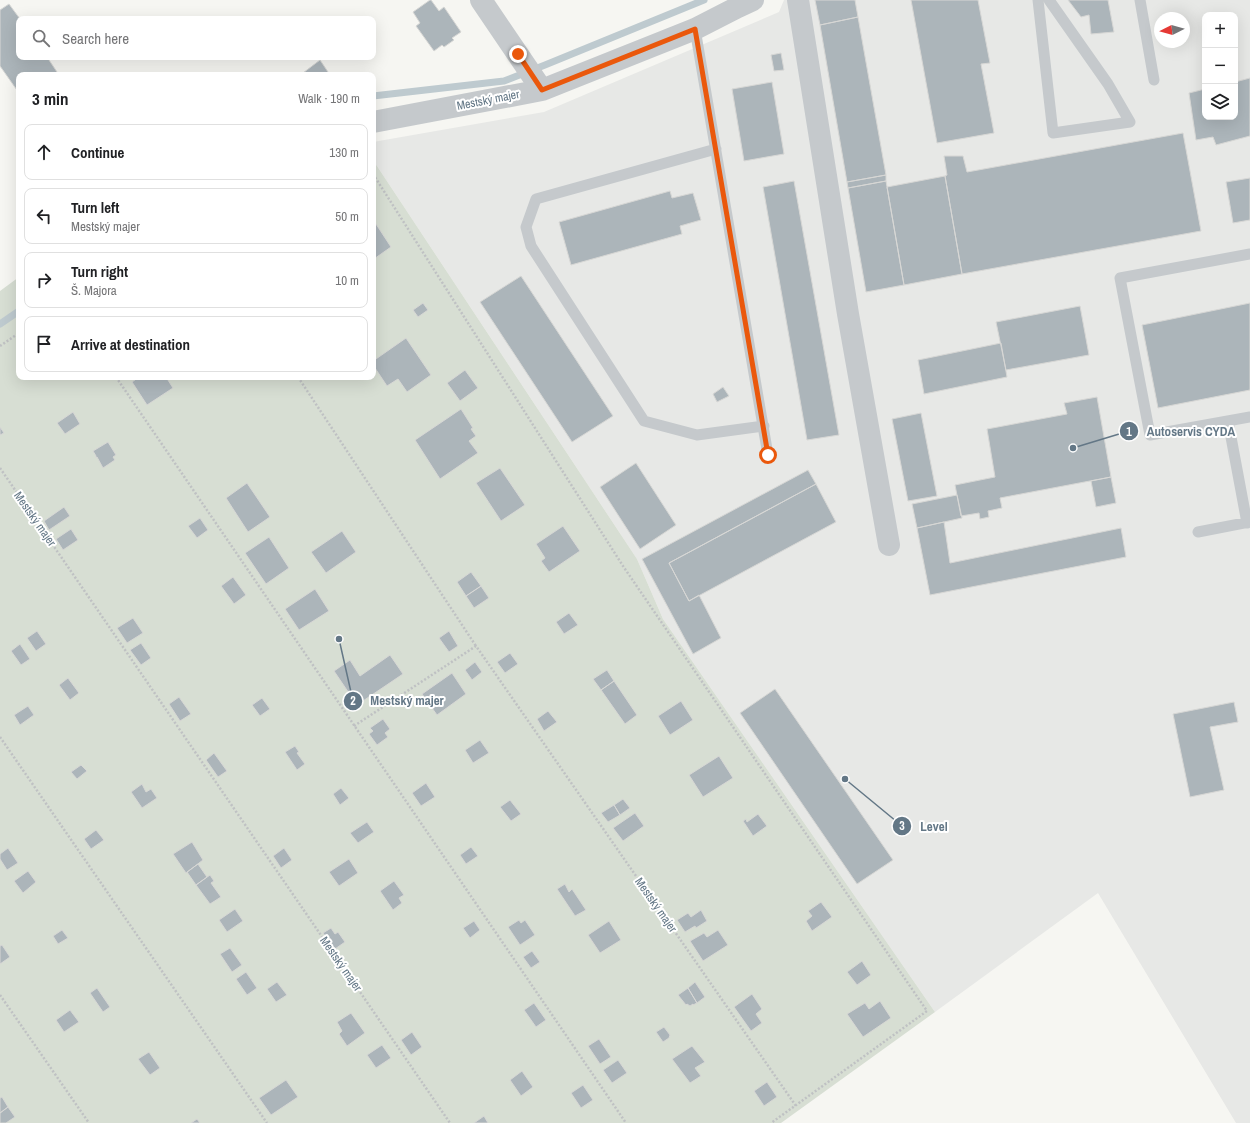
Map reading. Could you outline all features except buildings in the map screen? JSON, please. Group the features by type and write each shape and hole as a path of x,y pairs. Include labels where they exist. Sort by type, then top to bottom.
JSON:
{"street":[{"path":"480,0 542,90"},
{"name":"Mestský majer","path":"376,121 542,90 695,29 738,6 753,0"},
{"path":"798,0 848,314 889,545"}],"lane":[{"path":"1038,0 1053,133 1130,122 1108,84 1049,0"},
{"path":"1140,0 1154,80"},
{"path":"695,29 768,455"},
{"path":"716,150 536,199 526,227 531,246 644,420 697,435 764,426"},
{"path":"1250,254 1120,278 1150,435 1250,417"},
{"path":"1198,532 1248,522 1228,421"}],"path":[{"path":"376,179 623,566 927,1011 771,1123"},
{"path":"0,346 16,335"},
{"path":"118,380 626,1123"},
{"name":"Mestský majer","path":"300,380 476,646 796,1106"},
{"name":"Mestský majer","path":"0,468 450,1123"},
{"path":"354,726 476,646"},
{"path":"0,737 267,1123"},
{"path":"0,995 89,1123"}],"shaded area":[{"path":"784,0 1250,0 1250,1123 1236,1123 1098,893 935,1012 663,619 637,559 376,165 376,141 544,112 779,12"},
{"path":"376,165 637,559 663,619 935,1012 781,1123 0,1123 0,291 16,279 16,380 376,380"}],"waterway":[{"path":"376,96 504,81 704,0"},
{"path":"0,324 16,313"}],"place":[{"name":"Autoservis CYDA","path":"1073,448"},
{"name":"Mestský majer","path":"339,639"},
{"name":"Level","path":"845,779"}],"route":[{"path":"518,54 542,90 695,29 768,455"}]}
